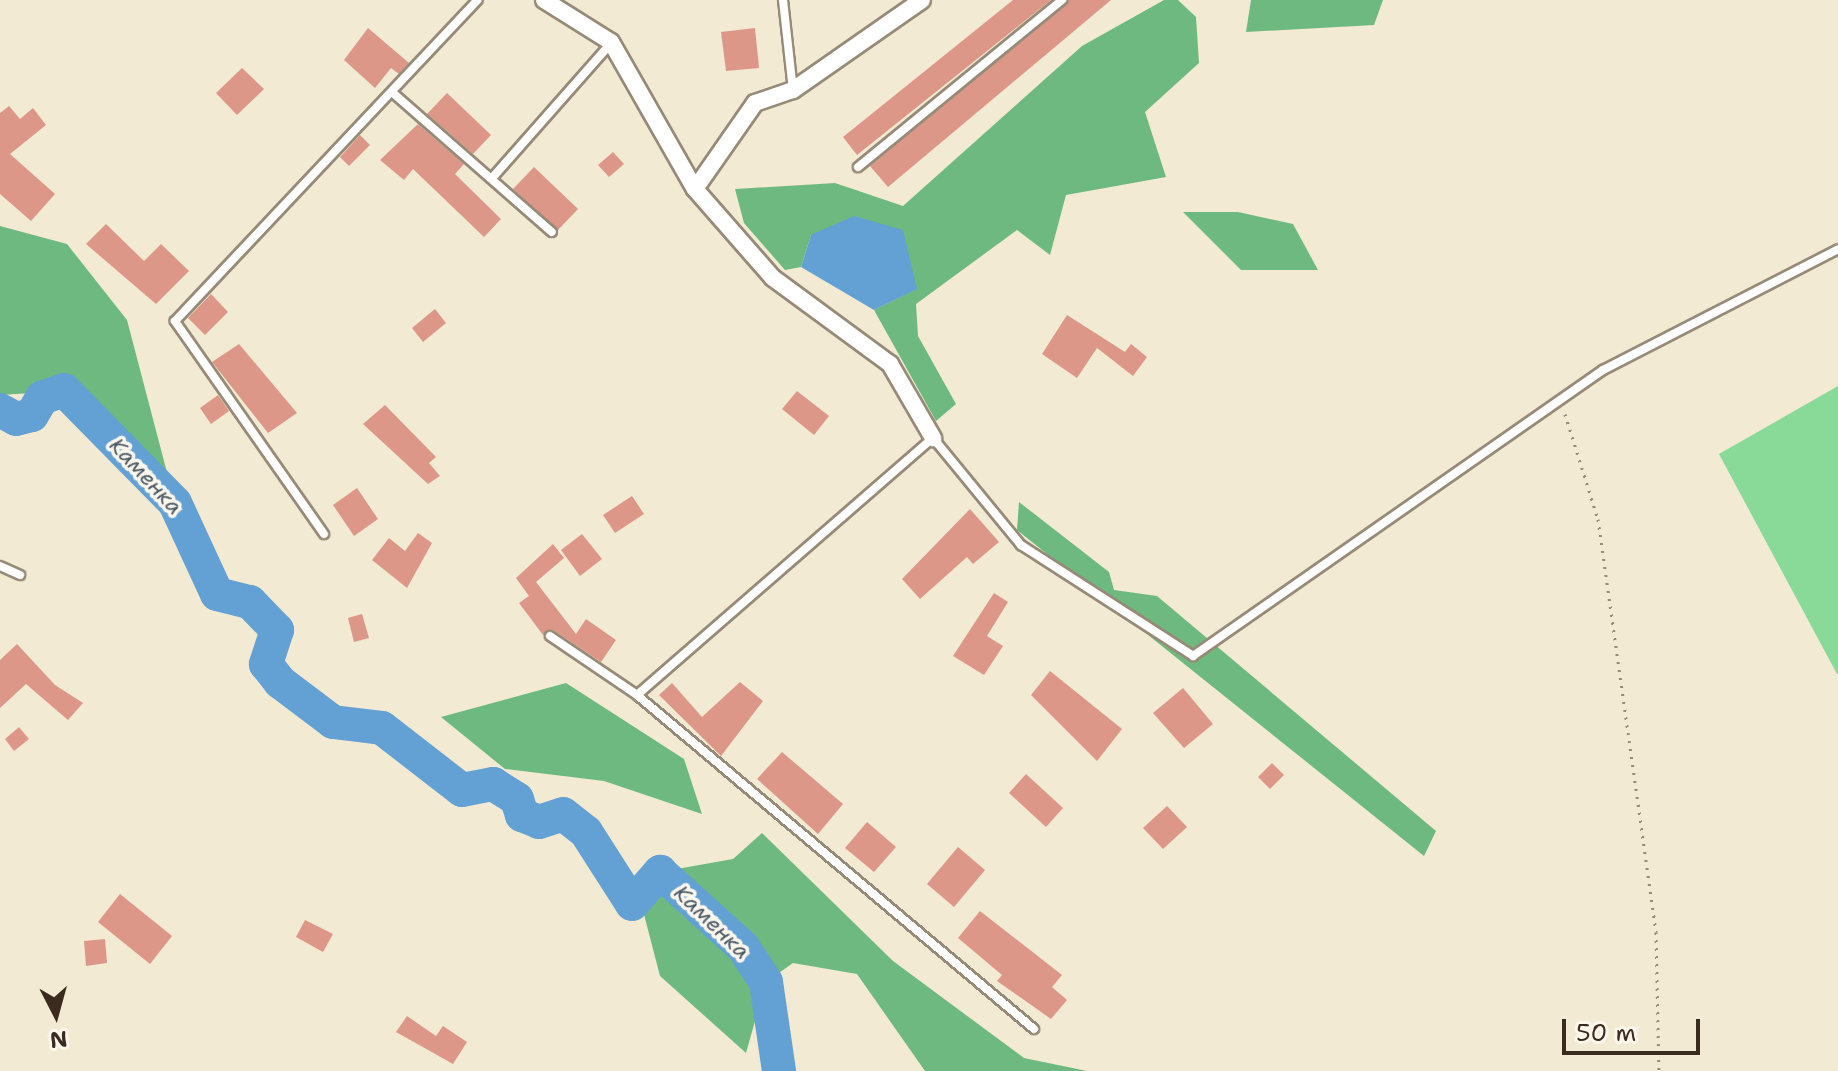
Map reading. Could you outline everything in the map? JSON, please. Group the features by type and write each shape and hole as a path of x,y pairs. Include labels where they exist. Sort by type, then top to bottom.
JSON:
{"street":[{"path":"544,0 611,42 695,189 773,278 890,364 933,438"},
{"path":"695,189 755,103 793,90 922,0"}],"lane":[{"path":"324,534 175,321 478,0"},
{"path":"783,0 793,90"},
{"path":"858,167 1062,0"},
{"path":"493,177 611,42"},
{"path":"393,93 493,177 552,232"},
{"path":"637,695 933,438 1021,545 1193,656 1560,399 1838,249"},
{"path":"0,566 20,575"},
{"path":"550,636 637,695 1034,1029"}],"path":[{"path":"1560,399 1598,519 1656,932 1659,1071"}],"green space":[{"path":"1164,0 1178,0 1196,17 1199,63 1145,112 1166,177 1066,195 1050,255 1017,230 916,304 918,336 956,404 936,421 874,310 916,289 811,235 801,267 785,270 744,223 735,189 835,183 903,206 1082,46"},
{"path":"1251,0 1383,0 1374,25 1246,32"},
{"path":"1183,212 1238,212 1293,224 1318,270 1241,270"},
{"path":"0,226 67,244 127,320 175,503 64,391 0,395"},
{"path":"1838,386 1838,674 1837,674 1719,454"},
{"path":"1019,502 1109,572 1114,590 1157,596 1436,831 1424,856 1017,530"},
{"path":"566,683 684,759 702,814 604,781 505,769 441,717"},
{"path":"762,833 893,961 1024,1058 1087,1071 925,1071 857,974 793,963 766,982 746,1053 660,976 641,903 660,872 733,859"}],"water":[{"path":"854,216 903,230 917,289 874,310 801,267 811,235"}],"building":[{"path":"1013,0 1051,0 857,155 843,137"},
{"path":"1069,0 1111,0 888,187 870,166"},
{"path":"368,28 409,63 399,74 391,68 375,88 344,60"},
{"path":"755,28 759,68 726,71 721,32"},
{"path":"242,68 264,89 237,115 216,93"},
{"path":"447,93 491,135 473,154 427,114"},
{"path":"9,106 20,119 33,108 46,125 10,154 55,194 31,221 0,194 0,113"},
{"path":"418,124 464,164 455,174 501,219 484,237 413,169 404,180 380,160"},
{"path":"360,135 370,145 349,166 340,157"},
{"path":"613,152 624,164 609,177 598,165"},
{"path":"534,167 578,209 558,230 513,189"},
{"path":"106,224 144,261 161,244 189,271 156,304 86,244"},
{"path":"211,294 228,312 205,335 188,318"},
{"path":"435,309 446,323 423,342 412,328"},
{"path":"1067,315 1125,352 1131,344 1147,357 1133,376 1097,348 1077,378 1042,354"},
{"path":"239,344 297,413 268,433 212,362"},
{"path":"797,391 829,416 814,435 782,409"},
{"path":"218,395 229,411 211,424 200,408"},
{"path":"385,405 436,457 429,463 440,476 428,484 363,424"},
{"path":"357,488 378,519 354,536 333,505"},
{"path":"632,496 644,514 615,533 603,515"},
{"path":"970,509 999,542 973,564 967,557 920,599 902,579"},
{"path":"418,533 432,543 407,588 372,560 389,538 405,551"},
{"path":"582,534 602,559 580,576 561,550"},
{"path":"553,544 564,558 536,582 576,634 586,619 616,640 601,662 553,630 543,635 519,603 529,596 516,578"},
{"path":"994,593 1008,602 987,636 1003,646 984,675 953,656"},
{"path":"362,614 369,638 354,642 348,618"},
{"path":"17,644 55,685 83,703 68,720 26,684 0,708 0,660"},
{"path":"1050,671 1122,729 1097,761 1031,695"},
{"path":"740,682 763,701 721,756 659,695 672,683 702,717"},
{"path":"1183,688 1213,724 1184,748 1153,713"},
{"path":"19,727 29,739 14,751 5,739"},
{"path":"782,752 843,804 818,834 757,779"},
{"path":"1272,763 1284,775 1270,789 1258,777"},
{"path":"1026,774 1063,808 1046,827 1009,793"},
{"path":"1167,806 1187,827 1163,849 1143,828"},
{"path":"867,822 896,847 874,872 845,848"},
{"path":"958,847 985,870 954,907 927,884"},
{"path":"120,894 172,936 150,964 98,922"},
{"path":"980,911 1062,975 1052,987 1067,1000 1051,1019 997,981 1002,975 958,938"},
{"path":"305,920 333,934 323,952 296,937"},
{"path":"105,939 107,963 86,966 84,941"},
{"path":"407,1016 436,1036 443,1026 467,1042 453,1064 396,1032"}],"waterway":[{"name":"Каменка","path":"0,410 16,419 32,415 42,398 64,390 175,503 217,594 250,602 277,630 266,664 280,682 333,722 382,728 462,790 493,784 517,799 522,815 539,822 563,814 586,832 632,904 660,872 743,947 766,982 779,1071"}]}
